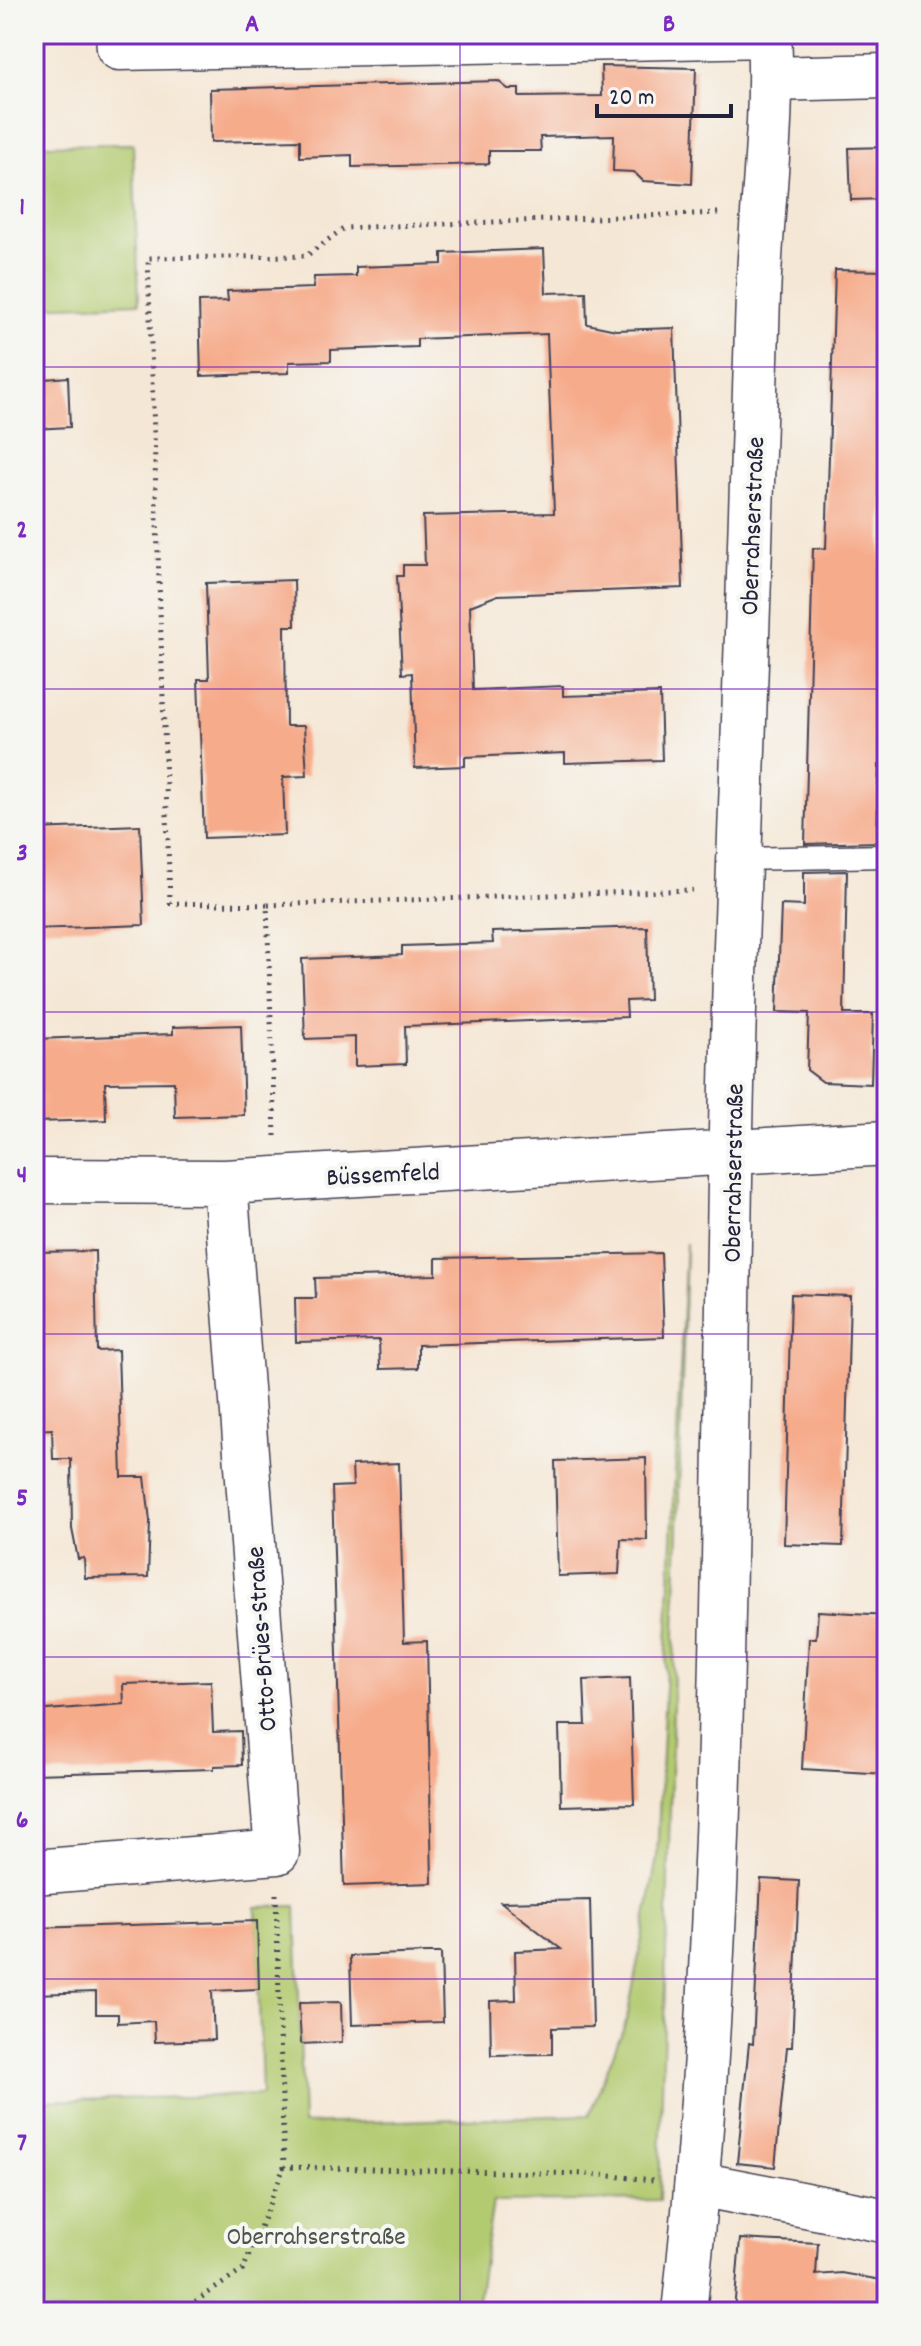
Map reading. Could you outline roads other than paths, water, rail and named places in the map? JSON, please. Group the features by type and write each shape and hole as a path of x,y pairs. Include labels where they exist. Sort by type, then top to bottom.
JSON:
{"street":[{"path":"118,34 119,48 769,34"},
{"name":"Oberrahserstraße","path":"684,2312 698,2184 716,1840 739,874 761,211 771,79 769,34"},
{"path":"771,79 887,76"},
{"name":"Büssemfeld","path":"34,1181 278,1180 887,1143"},
{"name":"Otto-Brües-Straße","path":"34,1872 277,1852 225,1182"},
{"path":"698,2184 887,2221"}],"lane":[{"path":"739,874 887,856"}]}
